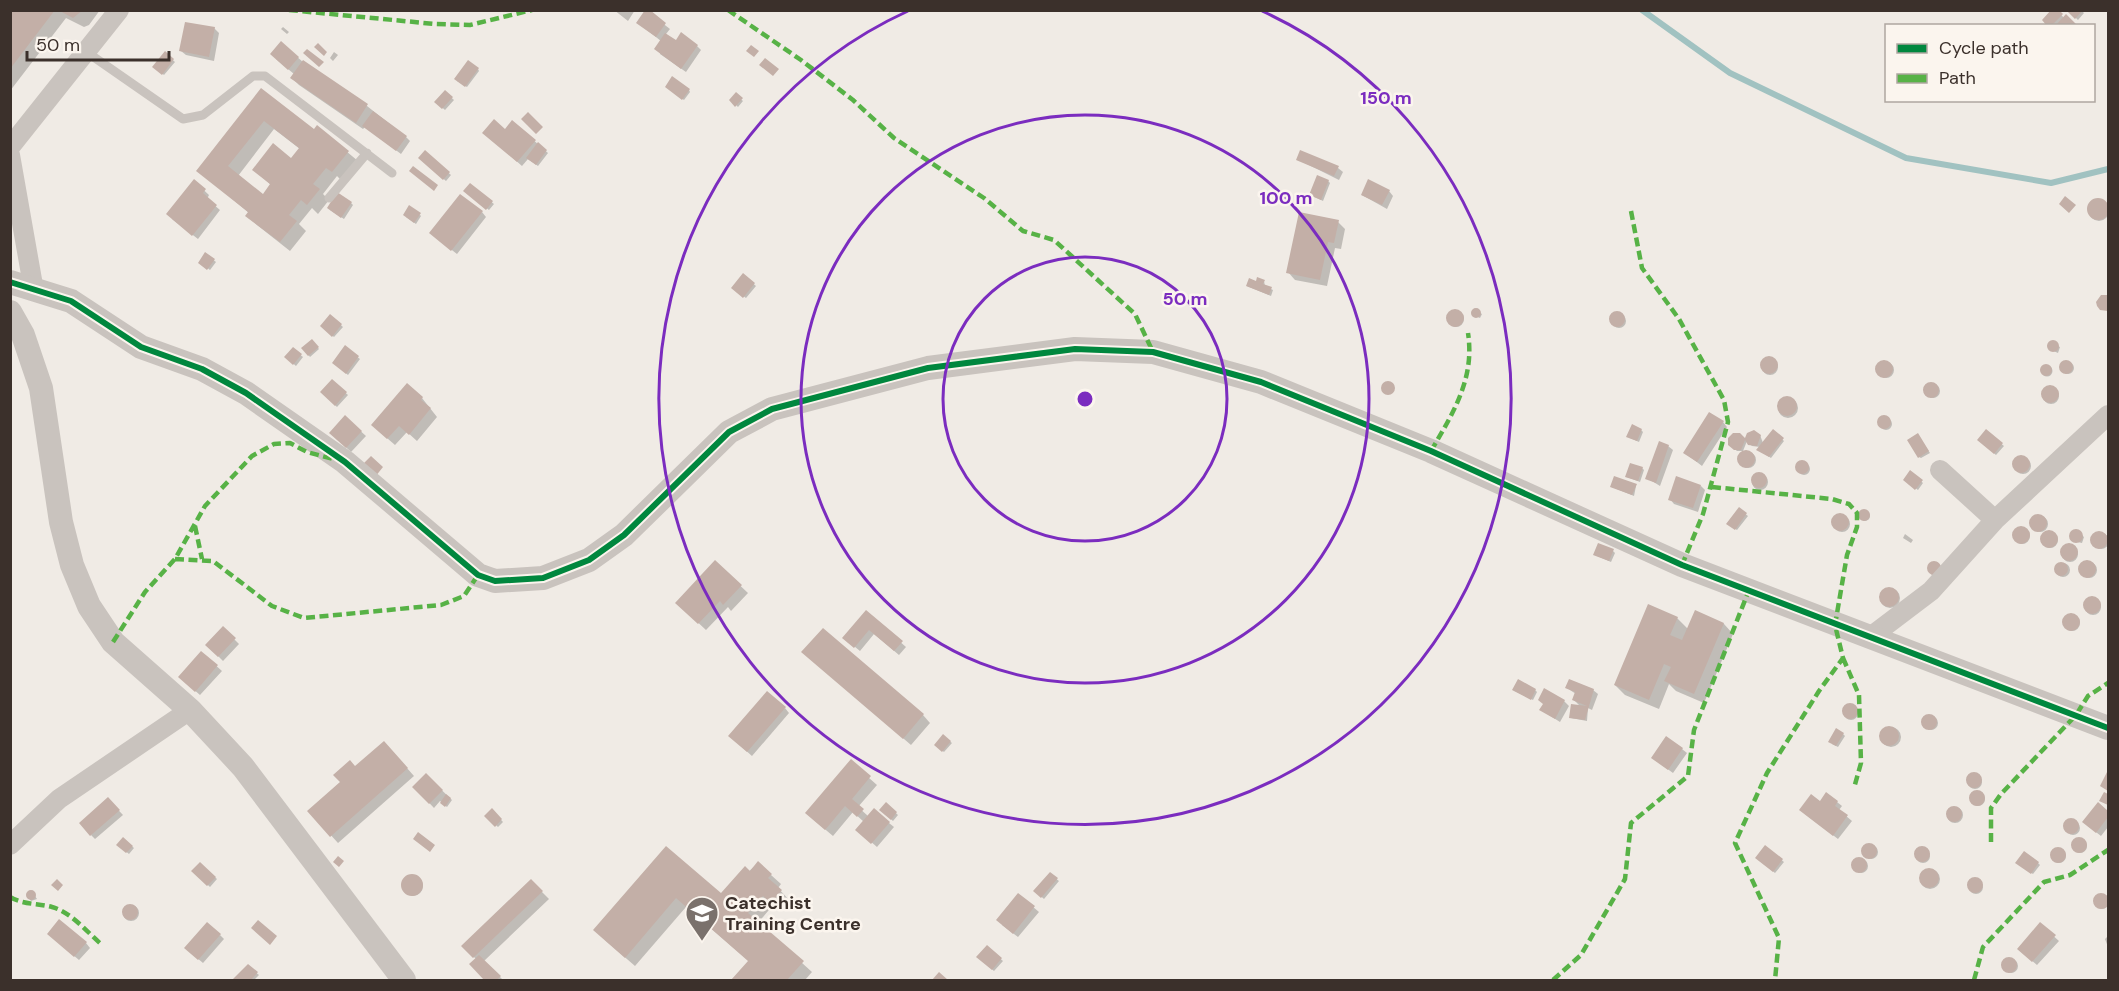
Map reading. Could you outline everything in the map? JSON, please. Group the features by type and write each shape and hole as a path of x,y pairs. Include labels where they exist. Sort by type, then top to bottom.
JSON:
{"street":[{"path":"10,147 88,53 118,10"},
{"path":"10,155 34,291"},
{"path":"10,282 71,301 141,347 202,369 246,393 345,462 478,575 495,581 543,578 589,560 632,528 729,432 772,409 928,368 1076,349 1153,352 1261,381 1431,451 1682,565 2109,728"},
{"path":"10,312 23,335 41,388 60,522 72,565 89,606 113,642 190,710 243,767 404,981"},
{"path":"1869,638 1931,591 1995,519 2109,415"},
{"path":"1940,470 1995,519"},
{"path":"10,845 59,799 190,710"}],"lane":[{"path":"88,53 183,119 203,115 253,76 265,75 392,173"},
{"path":"329,198 367,153"}],"building":[{"path":"10,10 55,10 10,69"},
{"path":"58,10 83,10 73,18"},
{"path":"645,10 650,10 666,23 656,37 636,23"},
{"path":"2051,10 2059,10 2063,14 2053,24 2045,24 2042,20"},
{"path":"2066,10 2083,10 2075,19"},
{"path":"2066,14 2076,24 2057,24"},
{"path":"185,22 215,27 209,57 179,51"},
{"path":"681,32 698,45 681,69 654,49 665,33 676,40"},
{"path":"281,41 299,57 288,70 270,54"},
{"path":"318,43 327,52 324,56 314,47"},
{"path":"751,45 759,51 754,57 746,51"},
{"path":"307,49 324,62 319,67 303,53"},
{"path":"165,51 174,59 162,75 152,67"},
{"path":"765,58 779,69 773,76 759,65"},
{"path":"303,60 368,104 356,123 290,78"},
{"path":"468,60 479,68 465,87 454,79"},
{"path":"672,76 690,89 682,100 665,87"},
{"path":"261,88 314,129 317,125 349,151 332,172 326,168 313,184 320,189 307,205 301,200 289,215 297,221 280,242 245,216 248,212 196,171","holes":["264,121 299,148 291,158 273,143 252,170 270,184 263,194 228,166"]},
{"path":"445,90 453,97 442,109 434,102"},
{"path":"736,92 743,98 735,107 729,100"},
{"path":"373,111 407,136 396,151 362,126"},
{"path":"528,112 543,127 536,134 521,119"},
{"path":"494,119 505,129 512,120 536,140 517,162 482,133"},
{"path":"538,142 547,150 536,165 526,158"},
{"path":"425,150 450,172 443,180 418,158"},
{"path":"1300,150 1339,166 1334,176 1296,160"},
{"path":"413,166 438,185 434,191 409,171"},
{"path":"1317,175 1329,180 1321,200 1309,195"},
{"path":"194,179 206,189 203,193 217,205 192,236 166,214"},
{"path":"1368,179 1390,190 1382,205 1361,195"},
{"path":"470,183 493,201 486,210 463,191"},
{"path":"337,192 352,202 341,218 327,208"},
{"path":"460,194 483,211 451,251 429,233"},
{"path":"2065,196 2076,205 2069,213 2059,204"},
{"path":"2098,198 2106,201 2109,209 2106,217 2098,220 2090,217 2087,209 2090,201"},
{"path":"409,205 421,213 414,223 403,215"},
{"path":"1299,212 1339,220 1334,243 1328,242 1320,280 1286,273"},
{"path":"205,252 215,259 207,270 198,263"},
{"path":"743,273 755,283 743,298 731,288"},
{"path":"1257,277 1265,280 1263,284 1272,287 1269,295 1246,286 1249,278 1256,281"},
{"path":"2101,295 2108,295 2108,311 2100,310 2097,306 2096,302"},
{"path":"1476,308 1481,313 1476,318 1471,313"},
{"path":"1455,309 1461,312 1464,318 1461,324 1455,327 1449,324 1446,318 1449,312"},
{"path":"1617,311 1623,313 1625,319 1623,325 1617,327 1611,325 1609,319 1611,313"},
{"path":"330,314 342,324 332,337 320,326"},
{"path":"312,339 319,347 308,356 301,348"},
{"path":"2053,340 2059,346 2053,352 2047,346"},
{"path":"345,345 359,356 346,374 332,363"},
{"path":"293,347 302,354 293,365 284,357"},
{"path":"1769,356 1775,359 1778,365 1775,371 1769,374 1763,371 1760,365 1763,359"},
{"path":"1884,360 1890,363 1893,369 1890,375 1884,378 1878,375 1875,369 1878,363"},
{"path":"2066,360 2071,362 2073,367 2071,372 2066,374 2061,372 2059,367 2061,362"},
{"path":"2048,364 2051,365 2051,375 2044,376 2041,375 2040,368 2041,365"},
{"path":"332,379 347,392 335,406 320,392"},
{"path":"1388,381 1393,383 1395,388 1393,393 1388,395 1383,393 1381,388 1383,383"},
{"path":"1928,382 1934,382 1939,390 1937,396 1928,398 1923,393 1923,387"},
{"path":"407,383 423,397 421,400 431,408 409,435 399,426 387,439 371,425"},
{"path":"2050,385 2056,388 2059,394 2056,400 2050,403 2044,400 2041,394 2044,388"},
{"path":"1787,396 1794,399 1797,406 1794,413 1787,416 1780,413 1777,406 1780,399"},
{"path":"1709,412 1724,421 1697,462 1683,453"},
{"path":"345,415 362,431 346,448 329,433"},
{"path":"1884,415 1889,417 1891,422 1889,427 1884,429 1879,427 1877,422 1879,417"},
{"path":"1632,424 1642,429 1637,441 1626,437"},
{"path":"1773,429 1784,438 1769,457 1756,450"},
{"path":"1986,429 2003,443 1994,454 1977,440"},
{"path":"1754,430 1761,435 1757,446 1748,445 1745,440 1741,450 1734,450 1728,445 1728,438 1733,433 1740,433 1745,438 1747,433"},
{"path":"1918,433 1929,451 1918,458 1907,440"},
{"path":"1659,441 1669,445 1656,483 1645,479"},
{"path":"1746,450 1752,453 1755,459 1752,465 1746,468 1740,465 1737,459 1740,453"},
{"path":"2021,455 2027,458 2030,464 2027,470 2021,473 2015,470 2012,464 2015,458"},
{"path":"371,456 383,467 375,477 362,465"},
{"path":"1799,460 1805,460 1809,467 1805,474 1799,474 1795,470 1795,464"},
{"path":"1630,463 1643,467 1638,481 1625,477"},
{"path":"1910,470 1923,480 1915,490 1903,480"},
{"path":"1756,472 1762,472 1767,480 1765,486 1756,488 1751,483 1751,477"},
{"path":"1614,476 1637,484 1632,495 1610,487"},
{"path":"1676,476 1701,485 1693,508 1668,500"},
{"path":"1739,507 1747,513 1735,530 1726,524"},
{"path":"1866,509 1870,515 1866,521 1862,521 1858,513"},
{"path":"1840,513 1846,516 1849,522 1846,528 1840,531 1834,528 1831,522 1834,516"},
{"path":"2038,514 2044,517 2047,523 2044,529 2038,532 2032,529 2029,523 2032,517"},
{"path":"2021,526 2027,529 2030,535 2027,541 2021,544 2015,541 2012,535 2015,529"},
{"path":"2076,529 2081,531 2083,536 2081,541 2076,543 2071,541 2069,536 2071,531"},
{"path":"2049,530 2055,533 2058,539 2055,545 2049,548 2043,545 2040,539 2043,533"},
{"path":"2099,531 2105,534 2108,540 2105,546 2099,549 2093,546 2090,540 2093,534"},
{"path":"1598,543 1614,549 1609,561 1593,555"},
{"path":"2069,543 2075,546 2078,552 2075,558 2069,561 2063,558 2060,552 2063,546"},
{"path":"715,560 742,585 723,605 720,601 698,624 675,603"},
{"path":"2087,560 2093,563 2096,569 2093,575 2087,578 2081,575 2078,569 2081,563"},
{"path":"1931,561 1937,561 1941,568 1937,575 1931,575 1927,571 1927,565"},
{"path":"2058,562 2064,562 2068,569 2064,576 2058,576 2054,572 2054,566"},
{"path":"1889,587 1896,590 1899,597 1896,604 1889,607 1882,604 1879,597 1882,590"},
{"path":"2092,596 2098,599 2101,605 2098,611 2092,614 2086,611 2083,605 2086,599"},
{"path":"1648,604 1678,617 1670,635 1682,640 1695,610 1724,623 1694,694 1664,681 1671,667 1664,664 1649,700 1614,685"},
{"path":"866,610 903,641 894,651 869,630 854,648 842,638"},
{"path":"2071,613 2077,616 2080,622 2077,628 2071,631 2065,628 2062,622 2065,616"},
{"path":"223,626 236,638 218,657 205,645"},
{"path":"823,628 924,714 903,739 801,652"},
{"path":"201,651 218,665 195,692 178,677"},
{"path":"1518,679 1536,689 1531,700 1512,690"},
{"path":"1569,679 1594,689 1585,720 1569,718 1571,704 1587,706 1572,700 1575,692 1565,688"},
{"path":"1544,688 1565,700 1555,719 1539,710 1543,704 1538,700"},
{"path":"767,691 786,707 747,752 728,736"},
{"path":"1850,703 1856,705 1858,711 1856,717 1850,719 1844,717 1842,711 1844,705"},
{"path":"1929,714 1937,722 1929,730 1921,722"},
{"path":"1889,726 1896,729 1899,736 1896,743 1889,746 1882,743 1879,736 1882,729"},
{"path":"1836,728 1844,733 1836,746 1828,742"},
{"path":"943,734 951,741 942,752 934,745"},
{"path":"1666,736 1683,748 1668,770 1651,758"},
{"path":"384,741 408,768 330,837 307,811 340,782 333,775 350,760 355,766"},
{"path":"851,759 871,776 852,799 864,809 857,817 845,806 825,830 805,813"},
{"path":"2108,770 2108,791 2100,786"},
{"path":"1974,772 1980,774 1982,780 1980,786 1974,788 1968,786 1966,780 1968,774"},
{"path":"426,773 443,790 429,804 412,787"},
{"path":"1977,790 1985,798 1977,806 1969,798"},
{"path":"1826,792 1838,801 1835,806 1848,815 1833,836 1799,810 1811,794 1820,801"},
{"path":"2104,792 2108,794 2108,805 2099,801"},
{"path":"446,794 451,798 445,807 440,803"},
{"path":"108,797 120,810 90,836 79,823"},
{"path":"886,802 897,812 891,820 879,810"},
{"path":"2098,802 2108,811 2108,817 2096,833 2082,822"},
{"path":"1951,806 1957,806 1962,814 1960,820 1951,822 1946,817 1946,811"},
{"path":"492,808 502,819 495,827 484,816"},
{"path":"874,808 890,822 871,844 855,830"},
{"path":"2071,818 2079,826 2071,834 2063,826"},
{"path":"418,832 435,845 430,852 413,839"},
{"path":"123,837 133,846 126,853 116,845"},
{"path":"2079,837 2085,839 2087,845 2085,851 2079,853 2073,851 2071,845 2073,839"},
{"path":"1869,843 1875,845 1877,851 1875,857 1869,859 1863,857 1861,851 1863,845"},
{"path":"1765,845 1783,859 1773,872 1755,858"},
{"path":"666,846 721,893 745,866 750,871 758,861 772,874 768,878 782,890 771,903 763,896 748,913 804,961 787,980 731,980 748,961 676,898 625,958 593,930"},
{"path":"1922,846 1928,848 1930,854 1928,860 1922,862 1916,860 1914,854 1916,848"},
{"path":"2058,847 2066,855 2058,863 2050,855"},
{"path":"2024,851 2039,862 2031,874 2015,863"},
{"path":"338,856 344,861 339,867 333,862"},
{"path":"1859,857 1867,865 1859,873 1851,865"},
{"path":"200,862 216,877 207,886 191,871"},
{"path":"1929,868 1936,871 1939,878 1936,885 1929,888 1922,885 1919,878 1922,871"},
{"path":"1050,872 1058,878 1041,898 1033,891"},
{"path":"412,874 420,877 423,885 420,893 412,896 404,893 401,885 404,877"},
{"path":"1975,877 1983,885 1975,893 1967,885"},
{"path":"57,879 63,885 58,891 51,885"},
{"path":"531,879 543,891 473,958 461,946"},
{"path":"31,890 35,891 35,899 31,900 27,899 26,895 27,891"},
{"path":"1018,893 1035,906 1013,934 996,920"},
{"path":"2101,893 2109,901 2101,909 2093,901"},
{"path":"127,904 133,904 138,912 136,918 127,920 122,915 122,909"},
{"path":"59,919 87,942 74,957 47,934"},
{"path":"258,920 277,936 270,945 251,928"},
{"path":"207,922 221,934 198,960 184,948"},
{"path":"2040,922 2056,935 2032,962 2017,949"},
{"path":"987,945 1002,958 992,970 976,957"},
{"path":"479,955 501,976 497,980 484,980 469,964"},
{"path":"2009,957 2015,959 2017,965 2015,971 2009,973 2003,971 2001,965 2003,959"},
{"path":"248,964 258,972 251,980 232,980"},
{"path":"939,972 948,980 932,980"}],"waterway":[{"path":"1642,10 1730,73 1906,158 2051,183 2108,169"}],"marked path":[{"path":"289,10 435,24 470,25 532,10"},
{"path":"728,10 801,60 853,100 894,138 984,198 1023,231 1054,240 1135,314 1153,352"},
{"path":"1631,211 1642,268 1679,319 1724,400 1728,422 1703,514 1682,565"},
{"path":"1431,451 1454,409 1465,381 1468,366 1468,333"},
{"path":"113,642 145,592 175,559 205,506 252,456 274,444 290,443 307,452 333,459"},
{"path":"1712,487 1832,499 1849,504 1857,513 1857,527 1847,555 1835,625 1843,658 1819,691 1767,773 1735,843 1779,938 1775,980"},
{"path":"195,526 202,559"},
{"path":"175,559 213,561 272,606 304,618 441,605 464,596 478,575"},
{"path":"1553,980 1581,955 1625,879 1631,823 1688,776 1694,730 1749,590"},
{"path":"1843,658 1859,695 1861,763 1854,788"},
{"path":"1991,842 1991,808 2001,794 2076,715 2088,696 2108,683"},
{"path":"1974,980 1983,947 2044,882 2070,875 2108,850"},
{"path":"10,897 59,910 72,918 101,944"}],"cycle path":[{"path":"10,282 71,301 141,347 202,369 246,393 345,462 478,575 495,581 543,578 589,560 624,535 729,432 772,409 928,368 1075,349 1153,352 1261,382 1431,451 1682,565 2108,728"}],"place":[{"name":"Catechist Training Centre","path":"702,942"}]}
